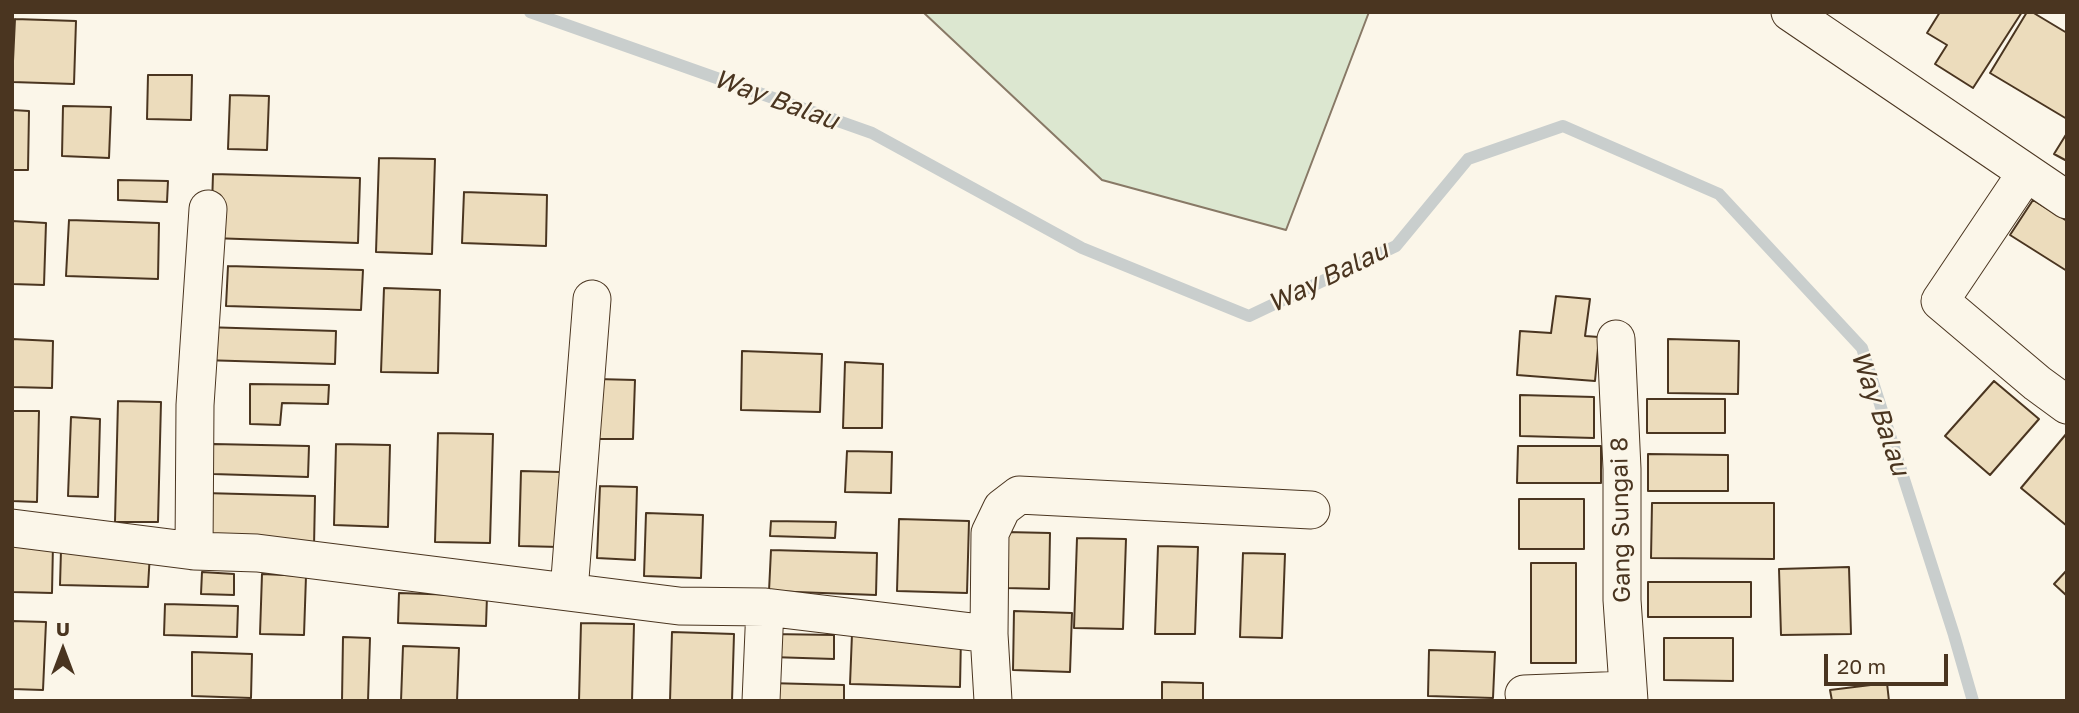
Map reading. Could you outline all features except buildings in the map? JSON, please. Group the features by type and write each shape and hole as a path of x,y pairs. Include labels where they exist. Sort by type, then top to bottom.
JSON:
{"street":[{"path":"1790,12 2067,200"},
{"path":"2026,173 1940,301 2067,405"},
{"path":"194,551 195,405 208,209"},
{"path":"569,591 592,299"},
{"name":"Gang Sungai 8","path":"1616,339 1622,468 1622,600 1628,695"},
{"path":"993,701 989,634 990,533 1002,508 1019,495 1311,510"},
{"path":"12,528 194,551 257,553 679,606 765,607 989,634"},
{"path":"761,701 765,607"},
{"path":"1524,694 1628,695"}],"green space":[{"path":"923,12 1369,12 1286,230 1102,180"}],"waterway":[{"name":"Way Balau","path":"530,12 872,133 1082,248 1249,316 1396,246 1468,159 1563,126 1719,194 1862,348 1973,701"}]}
